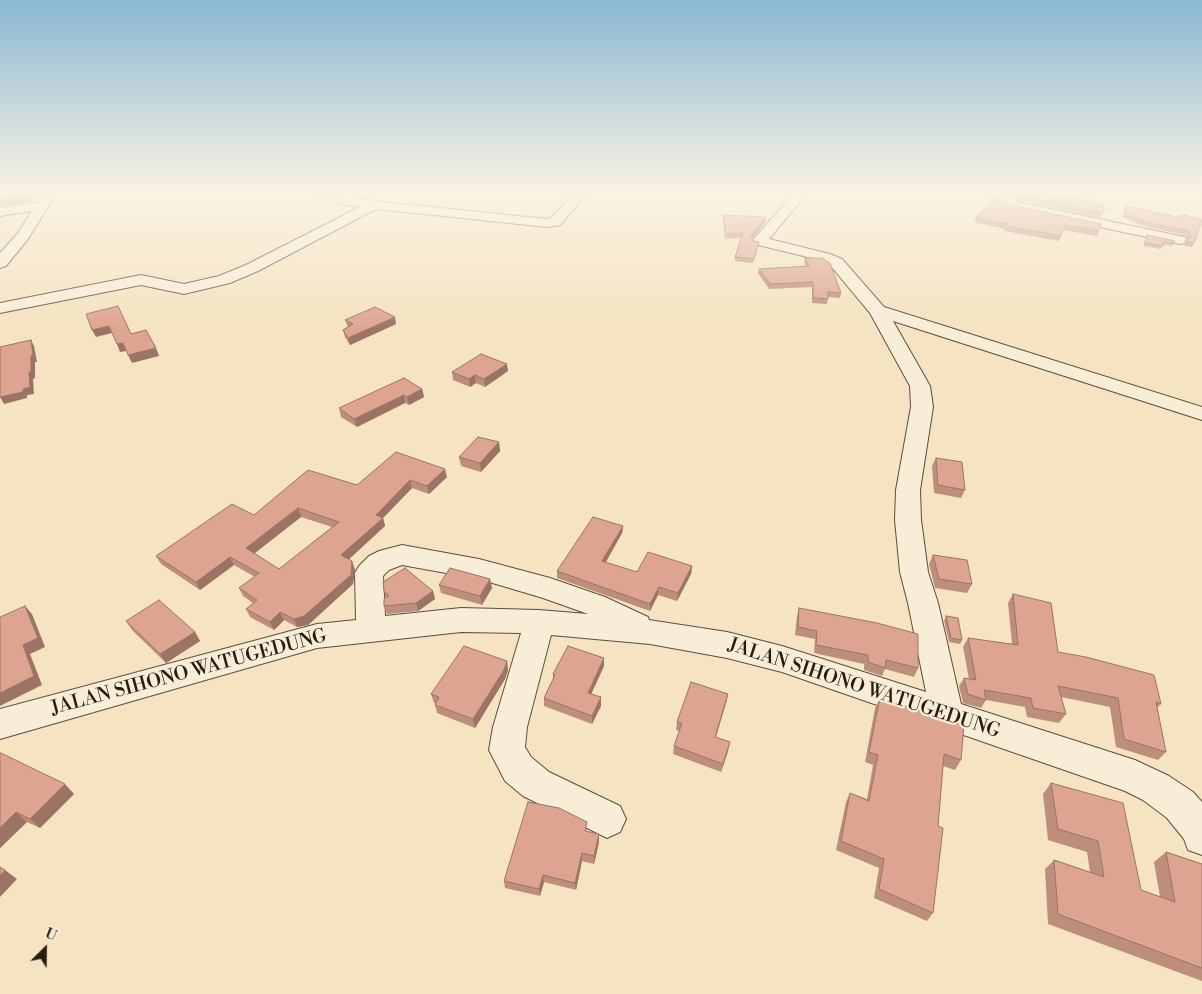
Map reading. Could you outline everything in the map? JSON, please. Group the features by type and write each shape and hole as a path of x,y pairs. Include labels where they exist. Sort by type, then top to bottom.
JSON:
{"street":[{"path":"0,263 22,237"},
{"path":"0,308 141,280 184,289 208,284 252,268 310,237"},
{"path":"762,237 759,241 832,259 878,311 920,386 922,397 908,490 908,520 914,572 923,603 947,714"},
{"path":"1168,237 1180,240"},
{"path":"878,311 1202,414"},
{"path":"371,629 369,573 379,563 402,555 479,569 550,589 595,605 650,632"},
{"name":"JALAN SIHONO WATUGEDUNG","path":"0,724 316,636 461,620 539,622 650,632 727,644 782,659 1135,776 1180,805 1198,826 1202,836"},
{"path":"539,622 510,727 507,750 518,769 536,784 607,819"}],"building":[{"path":"742,237 752,237 753,241 759,242 754,259 735,257"},
{"path":"1146,237 1175,241 1173,243 1164,241 1163,246 1145,243"},
{"path":"1190,237 1196,237 1194,243 1185,241"},
{"path":"805,258 822,258 830,263 841,293 828,292 828,299 813,298 813,282 770,284 759,269 809,266"},
{"path":"118,306 131,334 146,330 156,348 128,355 123,343 117,344 109,326 92,330 86,314"},
{"path":"375,307 395,317 348,338 343,330 353,324 345,320"},
{"path":"31,340 33,355 31,356 31,372 29,372 30,387 23,389 23,392 0,397 0,347"},
{"path":"481,354 507,364 484,379 475,375 469,379 452,372"},
{"path":"404,378 422,389 407,397 404,395 354,419 339,408"},
{"path":"478,437 499,442 480,463 459,457"},
{"path":"396,452 445,469 427,486 410,480 376,515 383,518 341,555 352,561 351,575 304,616 294,619 280,612 270,622 246,609 257,600 239,588 259,573 230,557 196,582 156,556 232,504 254,515 308,470 357,485","holes":["298,508 339,522 279,569 246,548"]},
{"path":"936,458 962,462 965,490 938,485"},
{"path":"593,517 623,526 602,561 637,572 648,552 692,566 678,593 659,587 650,604 557,571"},
{"path":"933,555 967,560 972,584 939,579"},
{"path":"405,568 433,591 416,603 384,606 384,599 389,596 384,591 383,582"},
{"path":"450,568 490,579 480,596 439,585"},
{"path":"1013,594 1051,603 1058,652 1086,657 1154,675 1161,704 1156,702 1166,752 1124,739 1118,698 1058,686 1066,714 1033,708 1031,698 984,690 986,700 968,694 964,678 976,680 968,638 1018,645"},
{"path":"159,600 195,632 160,654 126,621"},
{"path":"25,606 38,638 23,645 34,676 0,693 0,617"},
{"path":"799,608 877,623 918,634 918,668 886,660 885,668 868,662 868,655 816,645 817,631 798,627"},
{"path":"946,616 958,618 962,640 951,638"},
{"path":"464,646 507,661 504,670 473,719 435,705 439,697 431,694"},
{"path":"568,646 604,658 588,693 601,697 592,716 544,698 555,675 553,674"},
{"path":"691,682 728,694 715,737 730,742 723,764 674,746 682,723 677,722"},
{"path":"880,698 964,725 961,760 944,754 938,826 943,828 933,913 879,889 884,859 841,841 850,793 869,801 878,755 869,752"},
{"path":"0,754 65,784 30,819 16,812 0,828"},
{"path":"1051,783 1123,803 1141,890 1175,902 1166,852 1202,864 1202,968 1058,914 1054,860 1104,877 1098,841 1058,829"},
{"path":"528,802 559,808 587,822 585,831 599,834 594,856 582,853 575,883 543,875 539,889 504,881"},
{"path":"0,867 5,870 0,876"}]}
